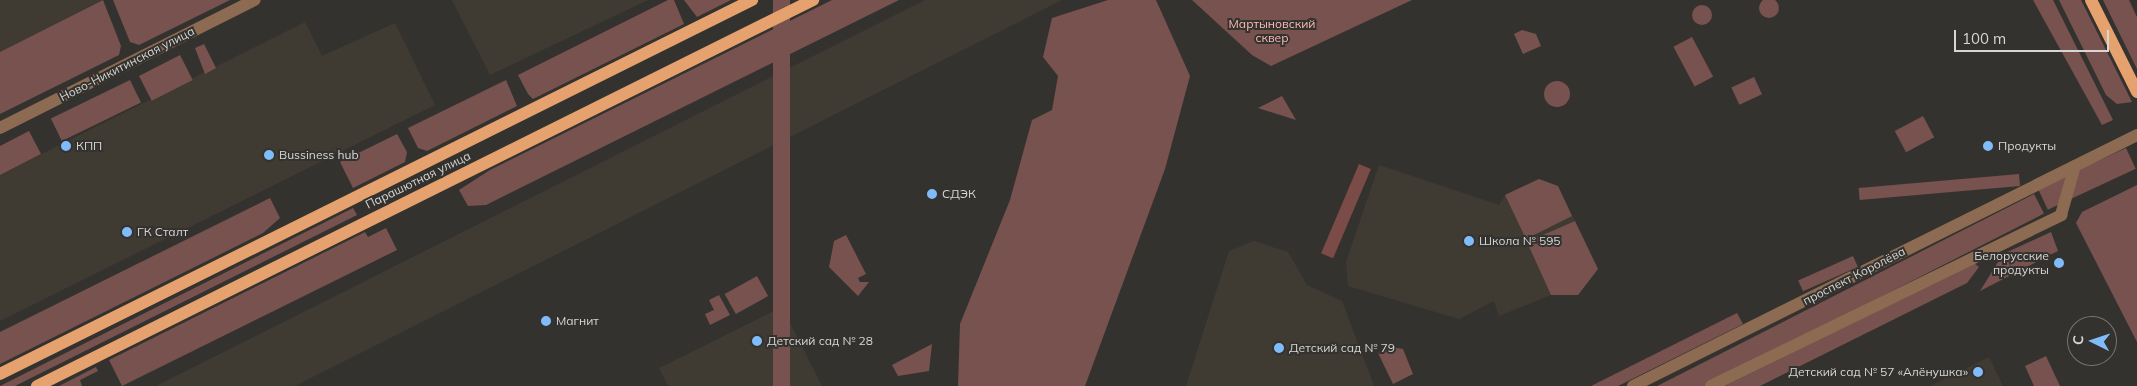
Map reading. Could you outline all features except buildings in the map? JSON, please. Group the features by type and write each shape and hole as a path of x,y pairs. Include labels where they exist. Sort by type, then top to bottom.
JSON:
{"main road":[{"name":"Парашютная улица","path":"0,374 752,0"},
{"name":"Парашютная улица","path":"37,386 813,0"},
{"path":"2091,0 2137,92"}],"street":[{"name":"Ново-Никитинская улица","path":"0,128 255,0"},
{"name":"проспект Королёва","path":"1633,386 2137,135"},
{"path":"1711,386 2061,215 2075,166"}],"shaded area":[{"path":"0,0 102,0 0,52"},
{"path":"452,0 648,0 490,75"},
{"path":"925,0 1062,0 295,386 156,386"},
{"path":"305,22 322,56 395,23 435,105 0,321 0,175"},
{"path":"1359,164 1371,169 1333,258 1321,253"},
{"name":"Школа № 595","path":"1379,165 1499,205 1505,195 1539,179 1558,186 1598,269 1578,295 1551,295 1499,316 1494,301 1459,319 1348,286 1346,262"},
{"name":"Детский сад № 79","path":"1254,241 1288,252 1307,285 1342,301 1374,386 1186,386 1229,251"},
{"name":"Детский сад № 28","path":"782,307 822,386 668,386 659,368"},
{"name":"Детский сад № 57 «Алёнушка»","path":"1989,357 2003,386 1930,386"}],"green space":[{"path":"1769,-2 1776,1 1779,8 1776,15 1769,18 1762,15 1759,8 1762,1"},
{"path":"103,0 121,46 119,55 0,114 0,52"},
{"path":"113,0 230,0 139,45 130,42"},
{"path":"668,0 674,0 684,24 533,99 528,94 518,75"},
{"path":"684,0 731,0 697,17"},
{"path":"773,0 790,0 790,386 773,386"},
{"path":"832,0 899,0 486,205 468,206 459,190 490,170"},
{"path":"1108,0 1156,0 1190,76 1165,169 1085,386 958,386 960,324 1010,200 1032,120 1052,110 1058,76 1043,57 1052,18"},
{"name":"Мартыновский сквер","path":"1192,0 1412,0 1271,66 1252,55"},
{"path":"2033,0 2053,0 2113,120 2102,125"},
{"path":"2059,0 2081,0 2132,102 2117,104 2106,95"},
{"path":"2103,0 2129,0 2137,17 2137,69"},
{"path":"1702,5 1709,8 1712,15 1709,22 1702,25 1695,22 1692,15 1695,8"},
{"path":"1522,30 1536,34 1541,46 1523,54 1514,34"},
{"path":"1692,37 1713,77 1695,87 1673,47"},
{"path":"204,44 216,68 205,74 195,48"},
{"path":"180,55 193,80 152,101 139,76"},
{"path":"1754,77 1762,94 1739,105 1731,88"},
{"path":"130,80 141,102 62,141 51,119"},
{"path":"506,80 517,106 427,151 418,148 408,128"},
{"path":"1557,81 1566,85 1570,94 1566,103 1557,107 1548,103 1544,94 1548,85"},
{"path":"1282,96 1296,120 1258,108"},
{"path":"1923,116 1934,137 1906,152 1895,131"},
{"path":"29,131 41,154 0,175 0,146"},
{"path":"397,134 407,152 405,162 353,188 340,162"},
{"path":"2126,148 2136,169 2048,210 2038,189"},
{"path":"2019,174 2020,186 1860,200 1859,188"},
{"path":"1539,179 1558,186 1572,216 1526,239 1505,195"},
{"path":"2137,185 2137,342 2076,223 2082,212"},
{"path":"2034,194 2044,214 1706,386 1657,386"},
{"path":"270,198 280,218 263,233 0,364 0,332"},
{"path":"353,208 357,215 15,386 0,386"},
{"path":"1575,221 1598,269 1578,295 1551,295 1527,242"},
{"path":"386,228 397,250 122,386 109,360 365,232 368,237"},
{"path":"2051,232 2058,251 1980,291 2003,254"},
{"path":"846,235 866,274 858,278 860,282 869,282 858,296 829,267 834,241"},
{"path":"1853,256 1858,267 1803,291 1798,280"},
{"path":"1974,263 1979,267 1967,283 1760,386 1725,386"},
{"path":"757,276 768,296 736,314 725,294"},
{"path":"719,295 730,315 710,325 705,314 714,310 709,300"},
{"path":"1737,313 1743,324 1618,386 1591,386"},
{"path":"932,344 929,371 898,376 892,365"},
{"path":"1392,347 1403,349 1413,374 1393,384 1378,353"},
{"path":"2046,356 2060,386 2034,386 2025,366"},
{"path":"96,367 98,371 80,380 82,386 59,386"}],"place":[{"name":"КПП","path":"66,146"},
{"name":"Продукты","path":"1988,146"},
{"name":"Bussiness hub","path":"269,155"},
{"name":"СДЭК","path":"932,194"},
{"name":"ГК Сталт","path":"127,232"},
{"name":"Школа № 595","path":"1469,241"},
{"name":"Белорусские продукты","path":"2059,263"},
{"name":"Магнит","path":"546,321"},
{"name":"Детский сад № 28","path":"757,341"},
{"name":"Детский сад № 79","path":"1279,348"},
{"name":"Детский сад № 57 «Алёнушка»","path":"1978,372"}]}
